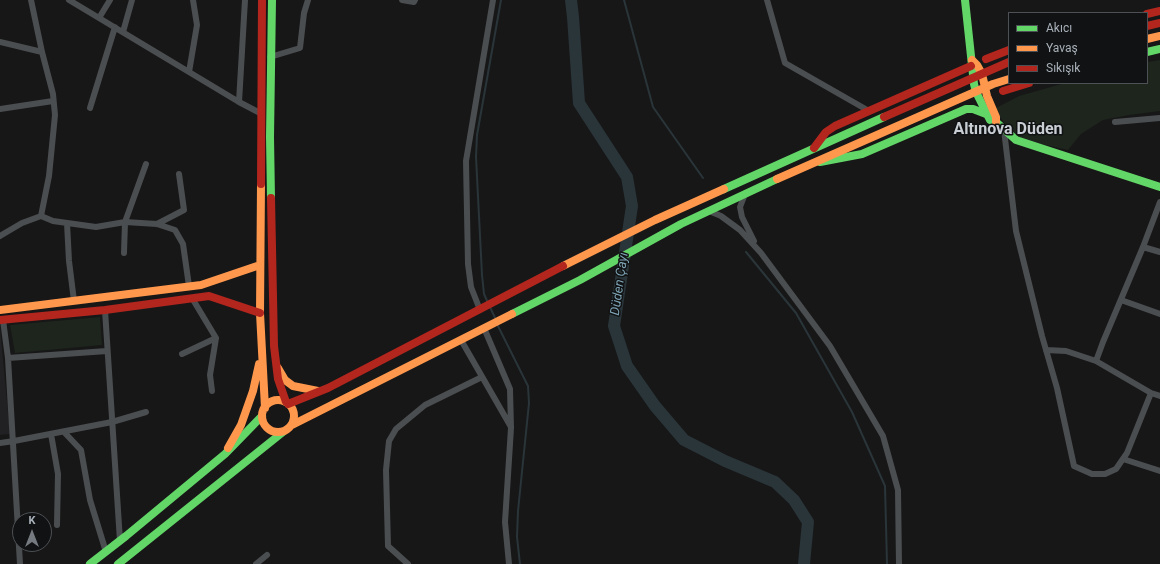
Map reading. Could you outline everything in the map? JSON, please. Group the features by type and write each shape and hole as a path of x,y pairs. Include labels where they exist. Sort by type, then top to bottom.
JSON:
{"main road":[{"path":"90,564 225,454 262,416 265,408 260,313 260,113 262,0"},
{"path":"272,0 270,57 272,264 275,363 278,379 287,403"},
{"path":"965,0 973,78 976,92 990,120 996,122 1016,140 1160,187"},
{"path":"1148,14 1160,11"},
{"path":"1148,26 1160,23"},
{"path":"1148,39 1160,36"},
{"path":"1148,52 1160,49"},
{"path":"986,59 1008,50"},
{"path":"287,403 328,388 572,261 655,220 1008,62"},
{"path":"814,148 826,132 835,126 971,63 977,65 982,74 987,96 996,117 996,122"},
{"path":"118,564 292,425 580,280 709,211 985,88 1008,79"},
{"path":"1003,91 1026,84"},
{"path":"816,163 862,154 966,109 973,109 986,114"},
{"path":"0,310 201,284 260,265"},
{"path":"1,320 105,310 209,296 260,313"},
{"path":"225,454 241,425 253,390 262,355"},
{"path":"275,363 285,380 293,386 318,391"},
{"path":"265,408 272,401 282,400 287,403 293,410 294,415 292,425"},
{"path":"262,416 265,426 273,431 283,432"}],"street":[{"path":"31,0 55,115 49,176 41,216"},
{"path":"69,0 239,102 260,113"},
{"path":"99,18 110,0"},
{"path":"123,32 132,0"},
{"path":"189,72 197,25 193,0"},
{"path":"239,102 246,0"},
{"path":"270,57 300,48 304,13 308,0"},
{"path":"402,0 414,2 415,0"},
{"path":"480,310 471,287 468,264 466,161 493,0"},
{"path":"767,0 785,63 869,111"},
{"path":"90,108 115,28"},
{"path":"0,42 42,52"},
{"path":"0,109 53,101"},
{"path":"1115,122 1160,118"},
{"path":"1004,130 1016,231 1057,388 1074,466 1092,474 1105,474 1116,469 1127,453 1151,393"},
{"path":"124,253 125,222 146,164"},
{"path":"157,224 184,210 179,174"},
{"path":"745,194 740,207 742,217 761,253"},
{"path":"1096,361 1160,202"},
{"path":"709,211 721,216 740,230 761,253 830,346 883,436 898,490 899,564"},
{"path":"0,236 16,226 41,216 53,222 96,227 125,222 157,224 175,230 183,244 189,286"},
{"path":"67,223 69,261 74,301"},
{"path":"1143,247 1160,252"},
{"path":"192,298 216,338 210,374 212,391"},
{"path":"1121,300 1160,314"},
{"path":"105,310 120,541"},
{"path":"1,320 8,358 20,564"},
{"path":"484,328 510,389 511,428 505,522 509,564"},
{"path":"182,354 216,338"},
{"path":"461,340 511,428"},
{"path":"1046,350 1066,351 1096,361 1151,393 1160,396"},
{"path":"8,358 107,351"},
{"path":"408,564 388,546 386,470 389,441 396,429 425,405 482,377"},
{"path":"0,443 14,442 112,422 146,412"},
{"path":"64,432 81,450 90,500 106,552"},
{"path":"51,434 58,474 57,525"},
{"path":"1123,459 1160,471"},
{"path":"256,564 267,555 268,564"}],"shaded area":[{"path":"1160,60 1160,111 1103,120 1081,134 1068,150 1018,139 998,115 996,108 1019,96 1061,84 1148,84 1148,62"},
{"path":"100,317 102,345 15,353 10,325"},
{"path":"0,327 10,434 0,435"}],"waterway":[{"path":"488,303 484,294 482,275 476,157 477,135 501,0"},
{"name":"Düden Çayı","path":"571,0 579,103 627,177 632,206 614,326 627,366 655,406 684,440 725,461 775,482 794,500 808,522 804,564"},
{"path":"624,0 653,107 703,178"},
{"path":"746,252 796,313 852,412 885,486 887,564"},
{"path":"490,307 496,320"},
{"path":"497,324 528,386 529,403 518,511 517,537 520,564"}],"traffic: fast":[{"path":"271,198 270,137 272,0"},
{"path":"965,0 974,84 976,92 990,120 996,122 1016,140 1160,187"},
{"path":"1148,52 1160,49"},
{"path":"820,162 862,154 966,109 973,109 986,114"},
{"path":"724,189 884,117"},
{"path":"512,314 580,280 681,224 777,179"},
{"path":"90,564 225,454 262,416"},
{"path":"118,564 283,432"}],"traffic: slow":[{"path":"1148,39 1160,36"},
{"path":"972,60 982,74 987,96 996,117 996,122"},
{"path":"777,179 993,84 1008,79"},
{"path":"261,184 260,313 265,408"},
{"path":"563,266 655,220 724,189"},
{"path":"0,310 201,285 260,265"},
{"path":"292,425 512,314"},
{"path":"228,448 241,425 253,391 259,364"},
{"path":"278,368 285,380 293,386 318,391"},
{"path":"275,400 281,400 291,407 294,416 293,422 287,429 281,432 275,432 265,425 262,419 262,413 269,403 275,400"}],"traffic: jam":[{"path":"261,184 262,0"},
{"path":"1148,14 1160,11"},
{"path":"1148,26 1160,23"},
{"path":"986,59 1008,50"},
{"path":"884,117 1008,62"},
{"path":"814,148 826,132 835,126 971,66"},
{"path":"1003,91 1026,84"},
{"path":"271,198 274,346 278,379 286,402"},
{"path":"288,404 328,388 563,266"},
{"path":"0,320 105,310 209,296 260,313"}],"district":[{"name":"Altınova Düden","path":"1008,130"}]}
